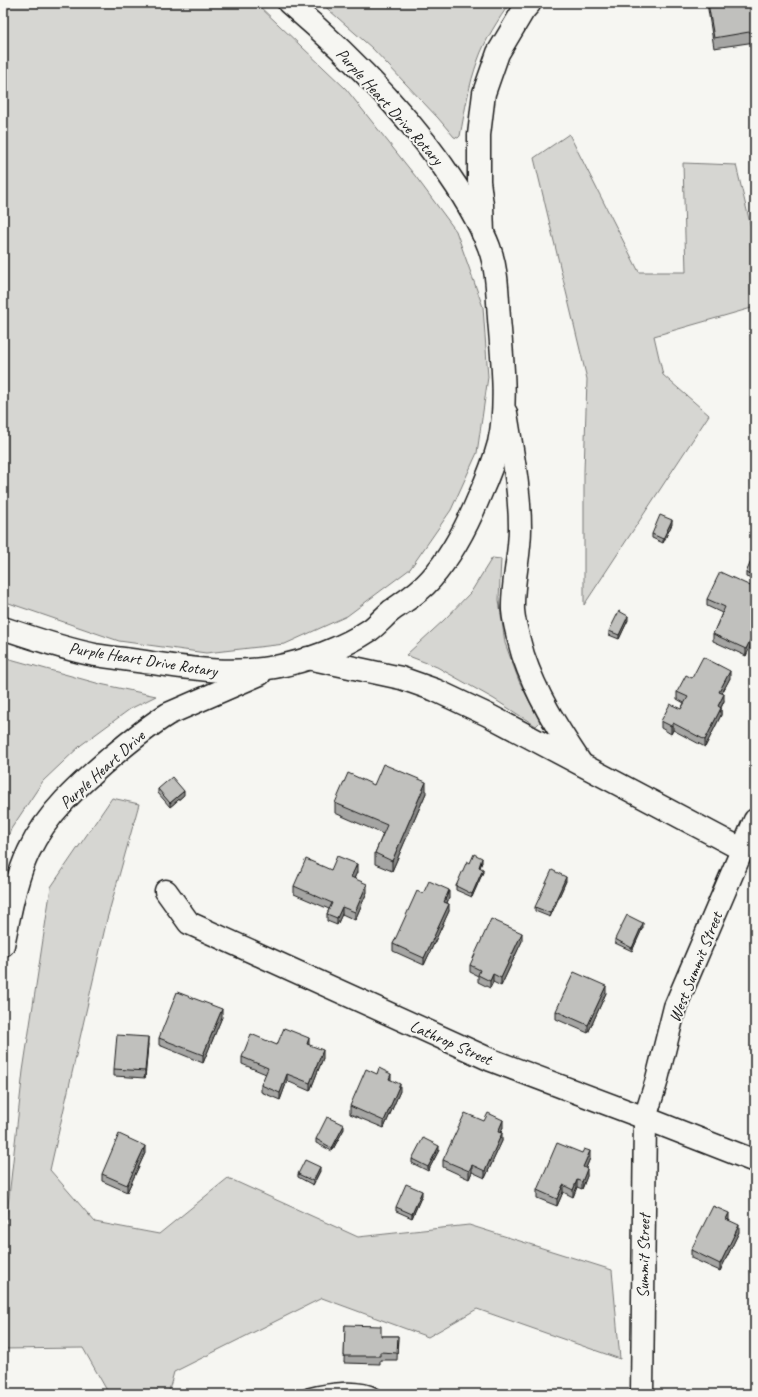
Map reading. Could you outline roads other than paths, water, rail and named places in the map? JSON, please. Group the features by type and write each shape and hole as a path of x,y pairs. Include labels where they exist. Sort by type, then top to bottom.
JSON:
{"street":[{"name":"Purple Heart Drive Rotary","path":"3,628 38,640 94,654 188,669 237,671 280,666 308,658 340,646 371,629 391,611 416,593 432,578 462,535 487,479 499,442 504,400 496,269 489,246 466,201 445,169 417,132 368,76 290,3"},
{"path":"483,234 482,205 478,181 484,92 498,53 509,32 530,3"},
{"path":"504,400 517,486 520,529 514,584 513,611 518,640 539,695 551,718 580,763"},
{"path":"308,658 401,678 424,685 488,715 743,850"},
{"name":"Purple Heart Drive","path":"3,944 14,892 29,851 52,815 74,790 134,737 168,714 280,666"},
{"name":"West Summit Street","path":"645,1118 656,1083 675,1007 755,820"},
{"name":"Lathrop Street","path":"166,891 189,923 491,1060 755,1161"},
{"name":"Summit Street","path":"642,1394 645,1118"}],"lane":[{"path":"308,1394 318,1391 348,1388 376,1394"}]}
